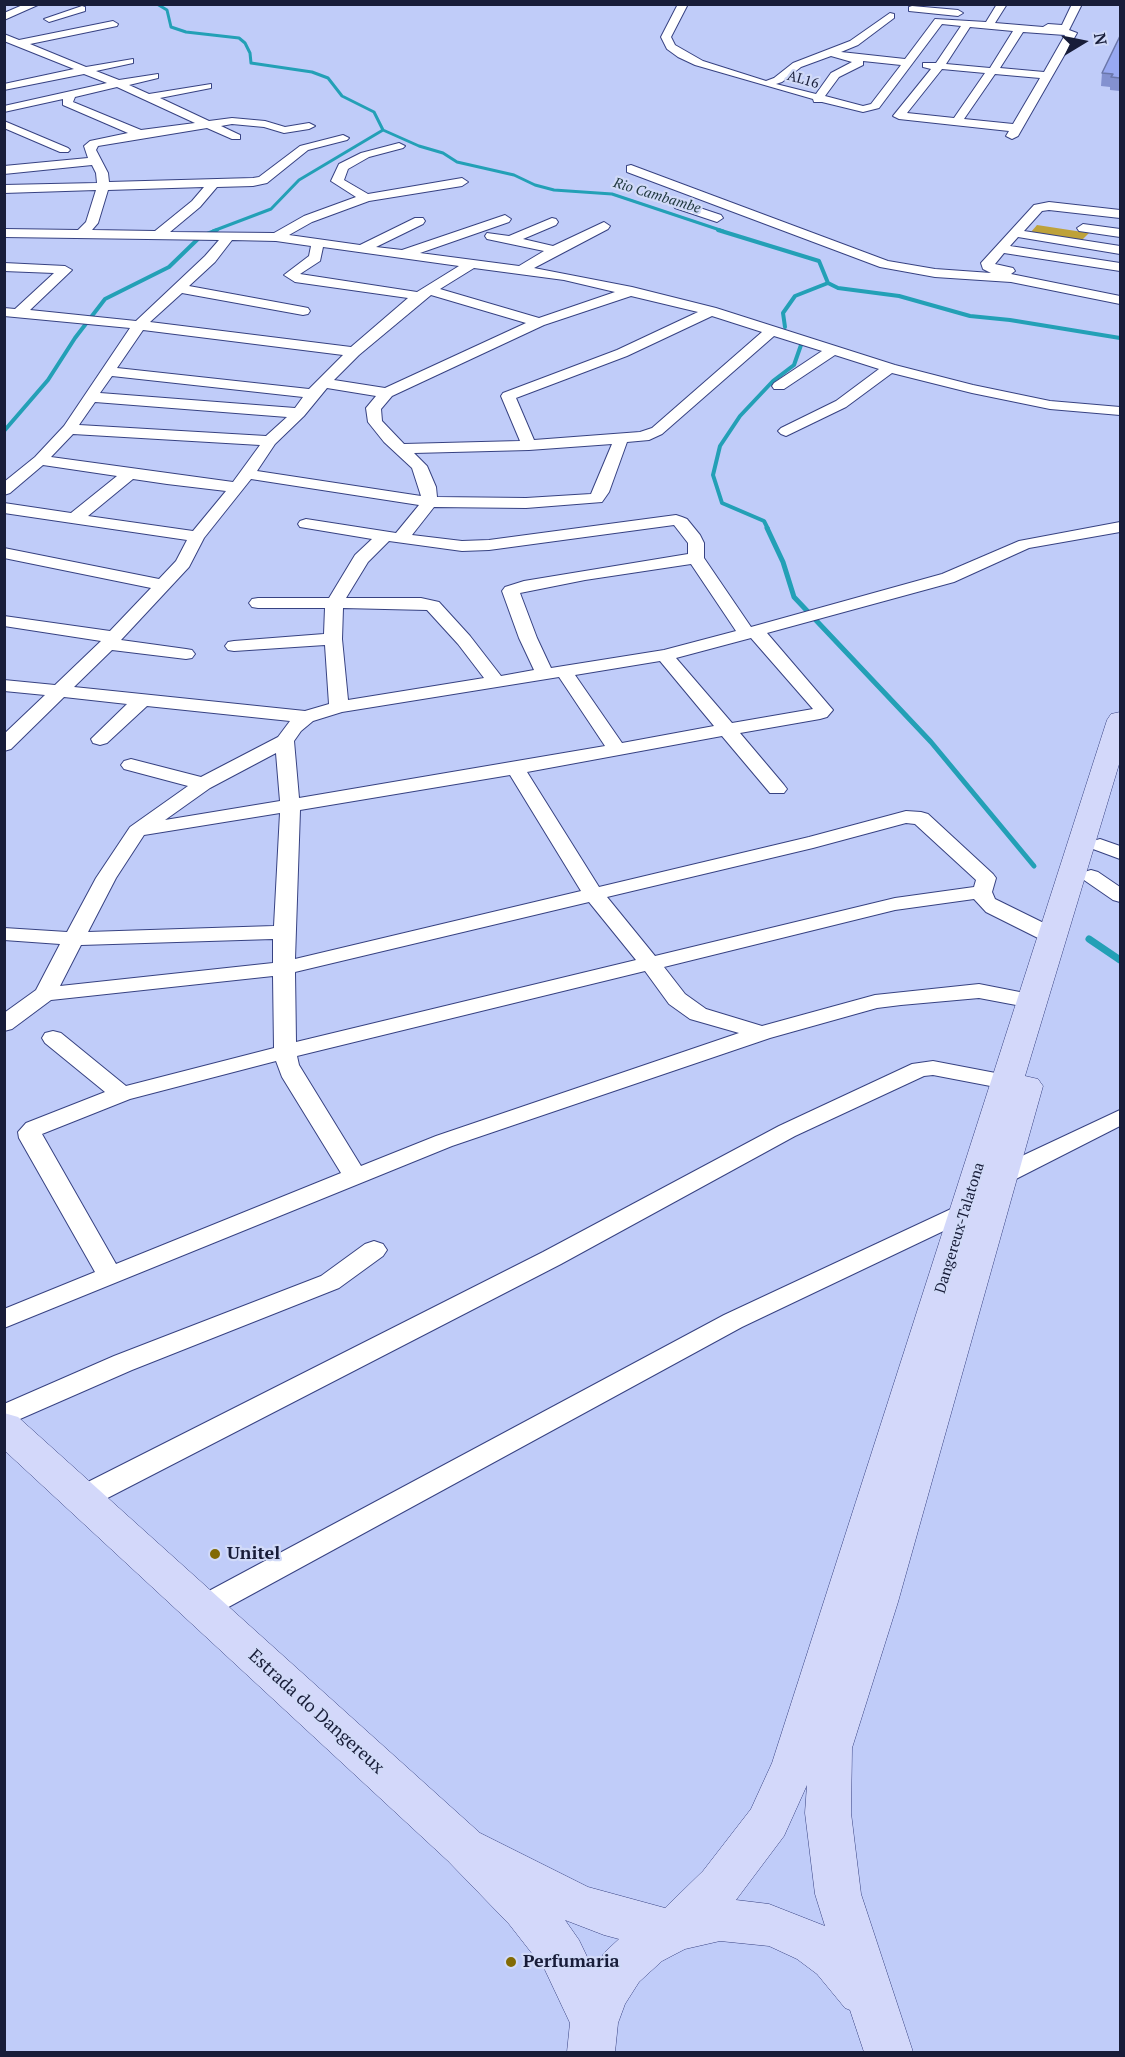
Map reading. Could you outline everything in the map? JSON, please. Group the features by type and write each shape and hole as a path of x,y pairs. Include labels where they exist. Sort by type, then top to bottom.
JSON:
{"main road":[{"name":"Dangereux-Talatona","path":"815,1742 966,1210 1120,720"},
{"name":"Dangereux-Talatona","path":"815,1742 877,1602 1042,1032 1104,858 1120,777"},
{"name":"Estrada do Dangereux","path":"4,1427 464,1847 546,1931 562,1955 587,2043"},
{"path":"673,1931 719,1886 768,1822 794,1763 815,1742"},
{"path":"815,1742 828,1813 838,1894 883,2041"},
{"path":"464,1847 572,1902 604,1914 673,1931"},
{"path":"587,2043 605,1993 622,1967 645,1946 673,1931 696,1924 728,1920 769,1925 792,1933 814,1944 834,1959 856,1984 883,2041"}],"street":[{"path":"4,17 35,4"},
{"name":"AL16","path":"683,4 666,37 675,51 711,67 818,100 856,109 872,108 942,14"},
{"path":"993,19 1002,4"},
{"path":"912,10 1065,28 1077,4"},
{"path":"49,20 70,15 82,9"},
{"path":"942,14 968,23 1073,33 1014,132 899,116 940,64 968,23"},
{"path":"4,46 109,25 70,15"},
{"path":"770,82 778,80 797,65 854,43 890,16"},
{"path":"956,123 1020,28"},
{"path":"4,37 21,42 119,84 205,125 236,137"},
{"path":"833,52 855,60 940,64 1050,74"},
{"path":"818,100 824,87 835,75 855,60"},
{"path":"4,87 129,61"},
{"path":"4,109 69,99 154,76"},
{"path":"4,77 18,84"},
{"path":"149,97 207,86"},
{"path":"69,99 140,134"},
{"path":"81,236 92,223 100,203 103,185 102,173 90,150 90,146 94,143 238,120 272,125 284,130 309,126"},
{"path":"4,124 64,150"},
{"path":"4,135 21,131"},
{"path":"4,189 103,185 240,184 263,180 304,148 342,138"},
{"path":"366,198 337,181 343,167 364,155 399,146"},
{"path":"4,170 97,161"},
{"path":"631,169 868,259 910,270 1011,278 1120,300"},
{"path":"276,237 308,219 366,198 462,182"},
{"path":"160,234 196,204 213,184"},
{"path":"678,205 739,225 817,239"},
{"path":"1120,214 1049,206 1038,208 1034,221 1016,233 988,266 1000,270 1120,286"},
{"path":"403,254 505,219"},
{"path":"363,249 419,221"},
{"path":"510,240 552,222"},
{"path":"522,270 555,250 604,226"},
{"path":"1075,227 1120,233"},
{"path":"1016,233 1120,250"},
{"path":"6,234 276,237 574,278 711,311 890,368 972,389 1050,405 1120,411"},
{"path":"4,490 40,460 69,429 88,397 109,371 139,325 210,259 229,236"},
{"path":"491,236 555,250"},
{"path":"318,242 315,258 291,275 300,279 424,293 539,322"},
{"path":"1002,249 1120,267"},
{"path":"4,745 111,640 183,563 197,537 242,481 270,441 299,413 319,388 354,352 424,293 471,264"},
{"path":"4,267 65,270 19,313"},
{"path":"178,288 303,311"},
{"path":"430,502 428,487 419,466 375,422 373,408 387,393 539,322 632,291"},
{"path":"529,445 508,396 622,353 711,311"},
{"path":"4,312 139,325 354,352"},
{"path":"400,449 529,445 640,437 657,431 771,331"},
{"path":"779,386 834,349"},
{"path":"786,432 841,404 890,368"},
{"path":"109,371 387,393"},
{"path":"88,397 299,413"},
{"path":"69,429 270,441"},
{"path":"596,499 601,492 621,439"},
{"path":"40,460 129,474 242,481 430,502 526,503 596,499"},
{"path":"75,518 129,474"},
{"path":"596,499 604,529"},
{"path":"339,707 333,639 334,604 361,560 392,537 430,502"},
{"path":"4,508 197,537"},
{"path":"137,831 515,768 820,713 824,710 751,632 696,558 696,543 681,522 676,520 489,545 462,546 306,524"},
{"path":"4,1024 45,994 106,878 137,831 203,784 285,741 294,727 306,717 339,707 664,655 948,578 1025,544 1120,526"},
{"path":"4,553 162,585"},
{"path":"545,674 528,639 511,591 524,586 585,575 696,558"},
{"path":"258,603 421,603 433,606 464,640 496,682"},
{"path":"4,621 186,654"},
{"path":"234,646 333,639"},
{"path":"664,655 777,789"},
{"path":"564,671 616,748"},
{"path":"4,685 306,717"},
{"path":"100,739 143,699"},
{"path":"285,741 290,805 284,932 285,1052 294,1077 355,1176"},
{"path":"131,765 203,784"},
{"path":"515,768 592,893 677,999 698,1014 762,1032"},
{"path":"45,994 284,969 914,816 921,818 986,878 982,892 986,902 993,908 1052,936"},
{"path":"1104,858 1120,896"},
{"path":"110,1276 30,1132 122,1094 285,1052 895,904 982,892"},
{"path":"4,934 74,939 284,932"},
{"path":"4,1319 444,1141 762,1032 875,1002 901,998 979,991 1032,1001"},
{"path":"4,1000 27,1008"},
{"path":"53,1038 122,1094"},
{"path":"82,1498 541,1264 787,1131 920,1069 933,1068 1006,1082"},
{"path":"1001,1176 1120,1116"},
{"path":"202,1608 733,1321 966,1210"},
{"path":"4,1416 123,1363 330,1282 374,1250"}],"shaded area":[{"path":"1037,225 1089,233 1082,240 1031,232"}],"building":[{"path":"1120,36 1120,78 1111,77 1113,74 1102,73"}],"waterway":[{"name":"Rio Cambambe","path":"157,4 167,10 171,27 186,32 239,38 245,43 250,53 251,63 312,72 328,78 342,96 374,112 383,130"},
{"path":"213,231 271,209 299,180 383,130"},
{"name":"Rio Cambambe","path":"383,130 419,146 443,153 457,162 514,175 535,185 554,190 612,194 723,231"},
{"path":"4,431 48,380 75,338 105,299 169,267 201,236 217,230"},
{"name":"Rio Cambambe","path":"718,230 819,261 828,283"},
{"path":"785,327 783,313 795,296 828,283"},
{"name":"Rio Cambambe","path":"828,283 838,288 899,296 970,316 1010,320 1120,338"},
{"path":"768,529 764,521 722,503 713,475 720,446 740,416 773,381 794,365 801,345"},
{"path":"767,528 783,562 794,597 931,742 1034,866"},
{"path":"1089,939 1120,960"}],"place":[{"name":"Unitel","path":"215,1554"},
{"name":"Perfumaria","path":"511,1962"}]}
